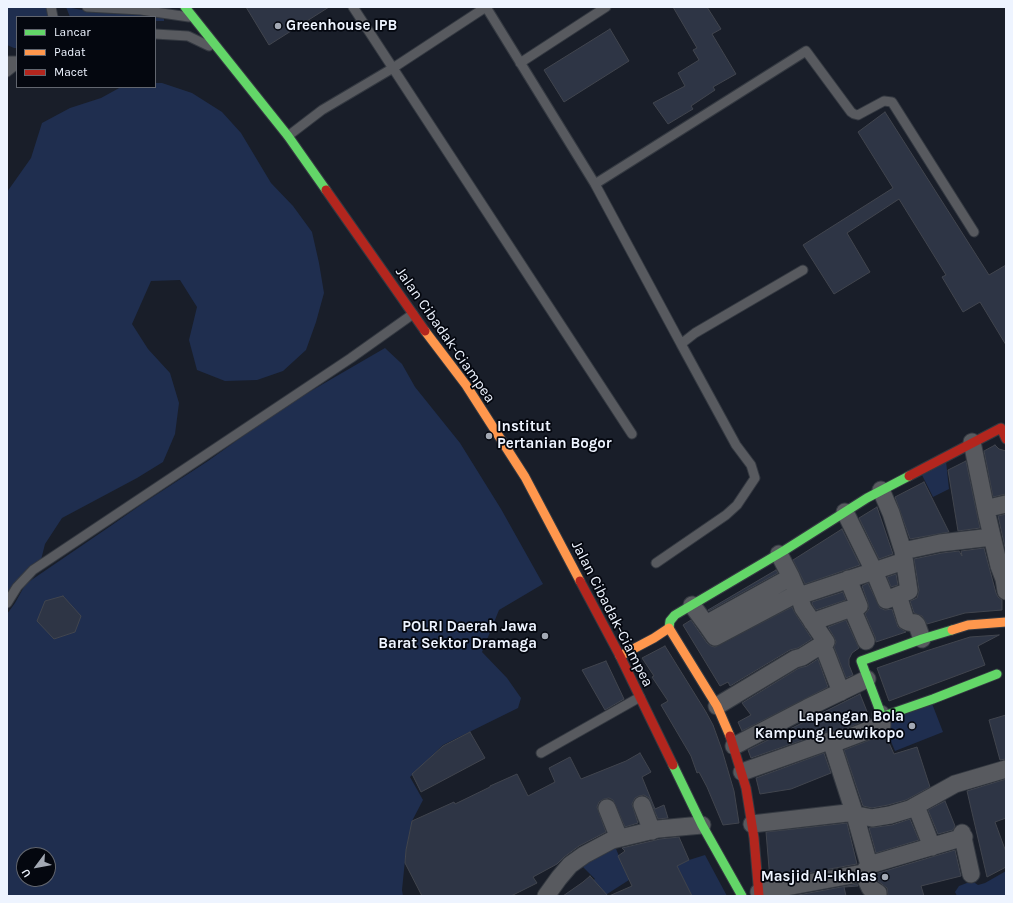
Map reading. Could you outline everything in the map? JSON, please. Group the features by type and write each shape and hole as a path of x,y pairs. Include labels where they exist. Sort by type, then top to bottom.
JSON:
{"main road":[{"name":"Jalan Cibadak-Ciampea","path":"185,7 288,136 413,314 466,385 525,477 620,656 702,825 742,896"},
{"path":"759,894 752,824 742,772 734,746 717,706 669,628 670,621 675,615 779,554 881,490 1001,428 1006,439"},
{"path":"997,674 893,714 884,716 881,714 861,661 922,639 968,625 1006,622"},
{"path":"620,656 654,638 669,628"}],"street":[{"path":"972,442 992,537 1004,573 1006,591"},
{"path":"845,512 874,571 886,600 909,591 904,556 881,490"},
{"path":"692,605 715,637 798,595 874,571 904,556 940,543 992,537"},
{"path":"717,706 826,642 800,601 791,577 779,554"},
{"path":"706,624 791,577"},
{"path":"848,579 859,606 853,611"},
{"path":"898,595 906,621 917,625 922,639"},
{"path":"812,622 846,610 850,609 853,611"},
{"path":"853,611 866,640"},
{"path":"821,645 826,653 840,692"},
{"path":"734,746 867,679"},
{"path":"878,896 878,893 870,888 855,815 832,744 882,725 881,714"},
{"path":"742,772 832,740"},
{"path":"752,824 847,813 872,818 890,815 910,809 955,784 1006,769"},
{"path":"642,804 652,831"},
{"path":"916,806 932,847"},
{"path":"607,808 619,838"},
{"path":"546,896 570,865 584,855 612,840 652,831 702,825"},
{"path":"759,894 866,869 963,835 971,874"}],"lane":[{"path":"87,7 153,11 193,17"},
{"path":"353,7 632,434"},
{"path":"288,136 322,110 393,68 486,7 595,184 736,445 751,465 755,478 737,505 726,515 656,563"},
{"path":"520,62 606,7"},
{"path":"156,34 188,36 220,51"},
{"path":"595,184 806,51 854,114 858,115 884,101 892,102 974,232"},
{"path":"7,72 16,65"},
{"path":"681,344 695,333 803,270"},
{"path":"7,603 16,586 33,570 352,358 413,314"},
{"path":"541,753 640,697"}],"shaded area":[{"path":"7,7 47,7 49,16 16,16 16,48 7,45"},
{"path":"66,7 99,13 164,14 164,21 156,21 156,16 70,16"},
{"path":"156,83 162,83 192,93 222,112 241,133 271,183 293,206 312,232 324,293 306,350 283,371 257,380 225,381 197,370 189,340 197,307 180,280 151,281 132,324 148,349 170,373 179,403 175,434 163,462 137,478 62,518 45,544 41,560 27,583 142,504 208,461 285,406 385,348 402,364 415,387 460,443 501,509 543,584 499,610 482,652 507,678 521,698 518,708 443,745 410,777 423,800 412,821 406,850 402,890 403,896 7,896 7,614 25,585 7,597 7,192 31,158 42,123 70,108 101,98 119,88 156,88"},
{"path":"946,461 949,489 933,497 922,475"},
{"name":"Lapangan Bola Kampung Leuwikopo","path":"931,701 943,732 895,751 882,720"},
{"path":"614,844 629,880 604,896 581,889 595,879 579,863"},
{"path":"705,855 727,896 692,896 677,866"},
{"path":"1006,871 1006,896 957,896 955,892 959,886 972,881 978,885 985,883"}],"building":[{"name":"Greenhouse IPB","path":"246,7 329,7 269,45"},
{"path":"673,7 707,7 721,29 712,34 736,74 713,87 715,90 691,106 693,109 668,124 653,103 685,86 678,73 699,60 693,50 697,48"},
{"path":"610,29 629,61 564,102 544,70"},
{"path":"885,112 989,275 1006,265 1006,345 980,302 963,312 942,277 946,275 899,199 847,233 870,272 834,294 803,245 893,188 858,132"},
{"path":"995,445 999,449 1006,451 1006,494 993,497 984,451"},
{"path":"966,461 980,528 958,531 948,470"},
{"path":"924,482 949,532 910,539 895,497"},
{"path":"877,507 893,554 879,559 859,518"},
{"path":"1006,514 1006,552 998,516"},
{"path":"842,529 860,565 805,584 793,560"},
{"path":"984,548 996,593 1002,600 1002,610 965,613 927,624 922,616 914,613 910,601 917,598 919,590 914,559 959,551 962,556 961,551"},
{"path":"776,570 778,573 709,611 708,610"},
{"path":"896,574 898,585 891,587 887,577"},
{"path":"868,583 880,608 885,610 892,609 898,627 906,632 876,642 865,614 869,609 862,586"},
{"path":"843,592 846,600 816,610 812,604 812,602"},
{"path":"63,596 81,616 75,632 54,639 37,621 45,601"},
{"path":"792,607 812,639 798,648 790,650 730,686 728,682 720,686 683,625 691,620 707,643 715,647"},
{"path":"846,620 859,648 852,653 849,659 849,665 853,675 846,678 834,647 836,642 828,627"},
{"path":"999,635 978,646 985,665 889,701 877,668 970,637"},
{"path":"665,646 713,725 734,791 739,823 723,825 707,787 699,772 697,773 691,756 661,705 668,701 652,677 654,676 642,658"},
{"path":"818,659 828,687 742,731 738,722 751,715 742,703 799,668 807,666"},
{"path":"606,661 624,699 605,710 582,670"},
{"path":"860,694 870,719 837,732 829,731 751,758 748,750"},
{"path":"1006,715 1006,759 1000,760 989,720"},
{"path":"470,732 485,758 421,792 412,774 443,746"},
{"path":"885,734 894,754 917,747 930,787 906,800 872,808 863,806 844,750"},
{"path":"640,753 651,772 642,777 655,809 664,805 668,818 658,819 649,798 644,795 639,796 635,798 632,804 638,823 625,827 613,800 609,798 604,799 599,802 597,807 606,832 579,846 557,864 533,877 537,883 511,896 422,896 405,863 412,821 454,802 455,804 517,774 528,796 555,782 549,768 570,757 581,779 626,761"},
{"path":"824,753 831,773 791,789 760,794 756,778"},
{"path":"1006,779 1006,818 995,822 1006,852 1006,867 987,877 967,791"},
{"path":"945,801 955,826 953,830 938,834 928,810"},
{"path":"910,819 919,840 876,853 869,828 892,825"},
{"path":"847,823 857,864 770,880 766,832"},
{"path":"679,837 689,860 677,866 692,896 609,896 632,886 618,856 625,851 622,848 660,839"},
{"path":"955,850 961,876 921,886 924,896 888,896 887,888 878,881 875,874"},
{"path":"590,876 608,896 563,896 583,882"},
{"path":"857,884 858,886 844,887 846,896 793,896"}],"traffic: fast":[{"path":"185,7 288,136 326,190"},
{"path":"669,628 670,621 675,615 785,550 867,498 909,476"},
{"path":"952,630 861,661 881,714 884,716 997,674"},
{"path":"673,765 702,825 742,896"}],"traffic: slow":[{"path":"425,331 466,385 525,477 580,581"},
{"path":"952,630 968,625 1006,622"},
{"path":"620,656 654,638 669,628 717,706 730,736"}],"traffic: jam":[{"path":"326,190 425,331"},
{"path":"909,476 1001,428 1006,439"},
{"path":"580,581 620,656 673,765"},
{"path":"730,736 746,788 754,838 759,896"}],"place":[{"name":"Greenhouse IPB","path":"278,26"},
{"name":"Institut Pertanian Bogor","path":"489,436"},
{"name":"POLRI Daerah Jawa Barat Sektor Dramaga","path":"545,636"},
{"name":"Lapangan Bola Kampung Leuwikopo","path":"912,726"},
{"name":"Masjid Al-Ikhlas","path":"885,877"}]}
